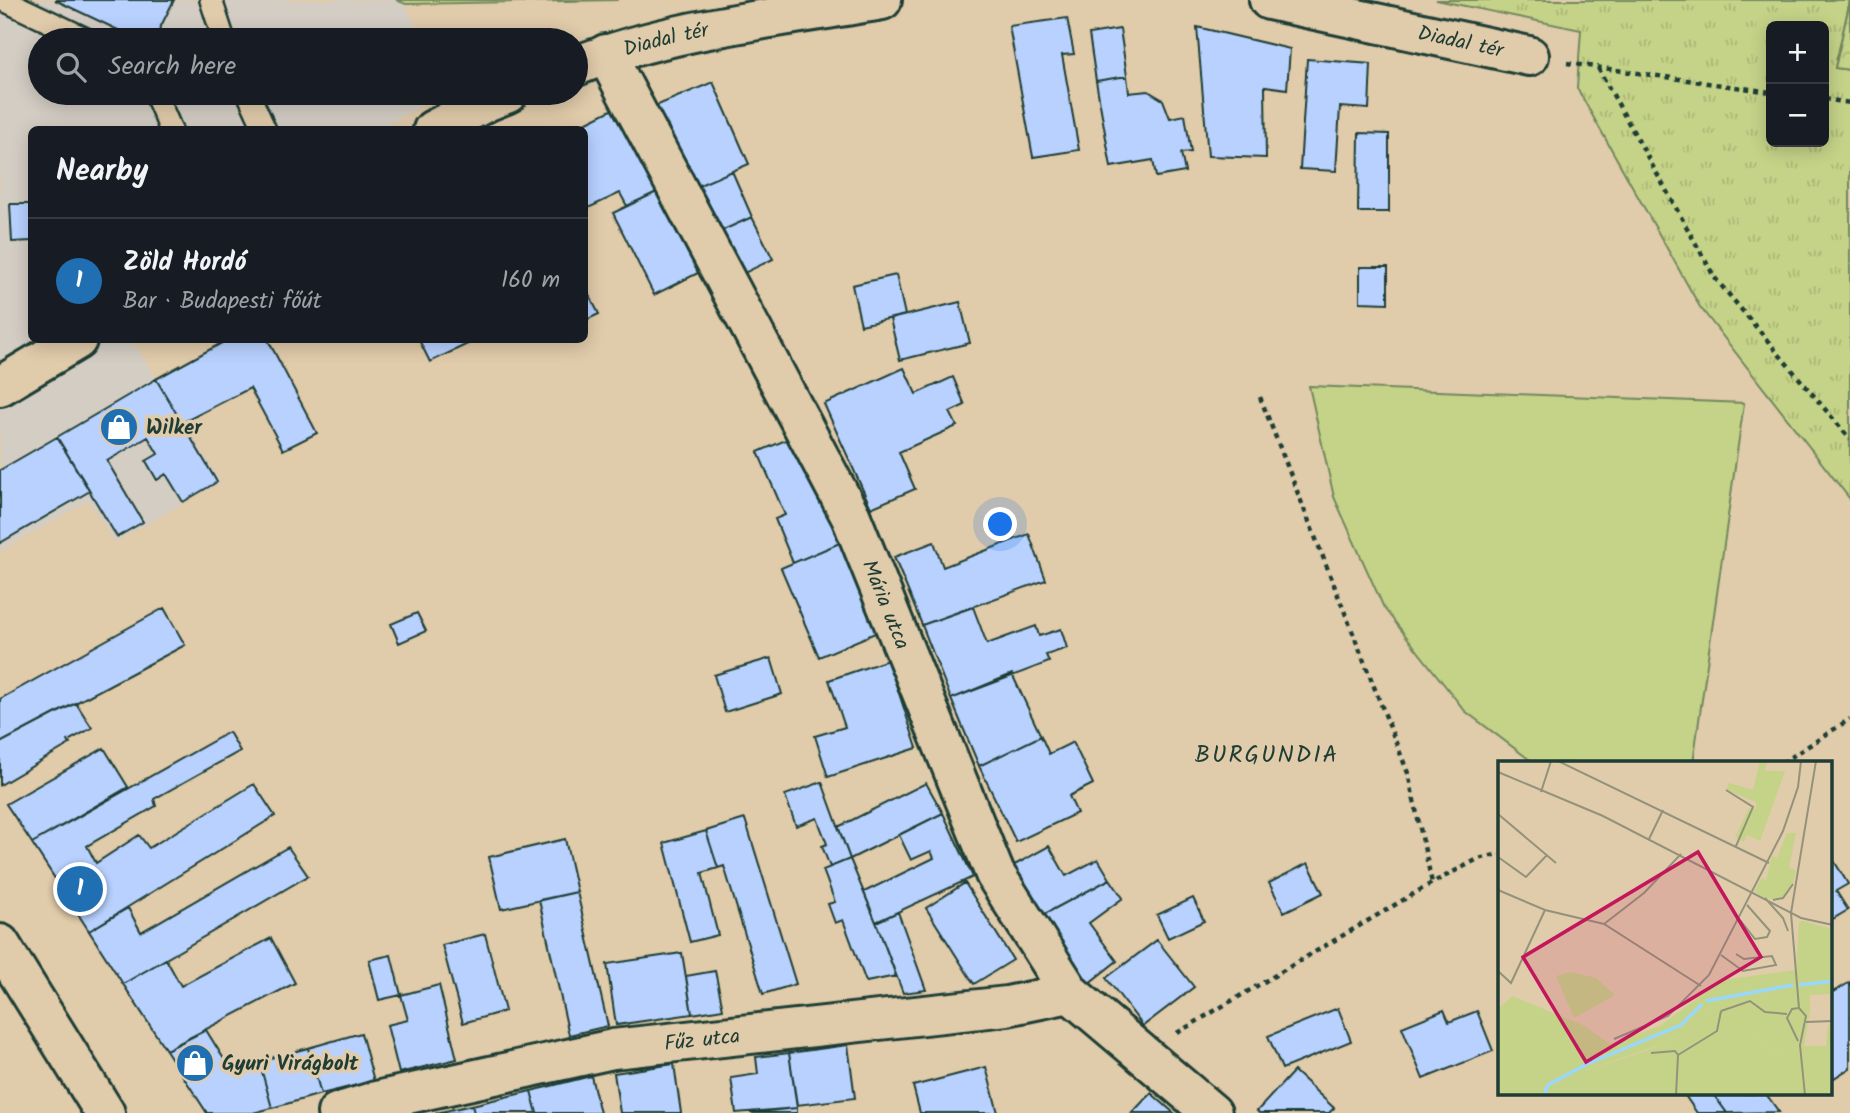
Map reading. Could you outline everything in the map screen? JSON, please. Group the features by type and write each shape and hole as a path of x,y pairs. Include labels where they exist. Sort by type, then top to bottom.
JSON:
{"street":[{"name":"Diadal tér","path":"591,60 684,35 882,0"},
{"name":"Diadal tér","path":"1269,0 1529,56"},
{"name":"Mária utca","path":"591,60 851,517 995,874 1070,993 1212,1113"},
{"path":"441,126 484,105"},
{"path":"0,386 72,343"},
{"path":"0,944 105,1113"},
{"name":"Fűz utca","path":"337,1113 376,1101 613,1049 1007,1006 1070,993"}],"lane":[{"path":"4,0 63,28"},
{"path":"211,0 220,28"},
{"path":"160,105 169,126"},
{"path":"253,105 263,126"}],"path":[{"path":"1529,56 1766,91"},
{"path":"1598,68 1715,278 1850,439"},
{"path":"1829,100 1850,103"},
{"path":"1260,397 1408,773 1432,883"},
{"path":"1785,761 1850,719"},
{"path":"1143,1054 1432,883 1478,859 1498,854"}],"shaded area":[{"path":"0,0 396,0 406,4 416,28 28,28 28,105 422,105 384,126 28,126 28,343 134,343 221,482 115,542 88,501 0,552"}],"green space":[{"path":"396,0 618,0 406,4"},
{"path":"1436,0 1850,0 1835,68 1850,70 1850,499 1700,307 1577,88 1581,30"},
{"path":"1850,1 1850,70 1835,68"},
{"path":"1309,386 1744,403 1693,761 1531,761 1465,711 1384,608 1334,497"}],"building":[{"path":"55,0 174,0 160,28 114,28"},
{"path":"1067,18 1074,54 1062,55 1079,150 1033,157 1009,26"},
{"path":"1197,27 1290,49 1287,89 1265,86 1266,158 1208,156"},
{"path":"1120,29 1127,76 1096,81 1089,34"},
{"path":"1307,59 1371,64 1369,109 1340,107 1336,171 1300,169"},
{"path":"1127,76 1129,93 1148,91 1163,100 1170,118 1185,115 1191,152 1181,153 1185,172 1156,177 1153,160 1111,167 1096,81"},
{"path":"713,82 749,164 688,190 653,107"},
{"path":"621,105 663,189 627,206 620,193 588,208 588,126 579,126"},
{"path":"1359,133 1389,134 1389,212 1358,212"},
{"path":"732,171 752,217 710,236 688,190"},
{"path":"663,189 704,270 654,295 613,213"},
{"path":"10,204 28,204 28,241 12,242"},
{"path":"752,217 773,259 732,279 710,236"},
{"path":"1360,267 1388,267 1388,303 1360,302"},
{"path":"896,275 905,315 861,325 852,285"},
{"path":"588,293 599,314 588,319"},
{"path":"960,302 970,343 900,360 890,319"},
{"path":"222,343 270,343 317,433 283,450 250,388 182,423 156,379"},
{"path":"420,343 470,343 430,362"},
{"path":"904,368 916,394 953,377 965,405 950,412 957,426 899,452 915,489 871,508 824,404"},
{"path":"156,379 217,482 183,502 166,474 157,480 146,461 158,454 148,437 107,461 143,522 117,537 57,437"},
{"path":"797,435 842,542 793,563 775,519 785,515 758,452"},
{"path":"57,437 90,491 0,543 0,470"},
{"path":"1029,534 1046,580 922,625 894,557 934,542 943,567"},
{"path":"842,542 880,631 819,657 781,568"},
{"path":"973,607 987,644 1036,626 1039,636 1061,629 1067,648 1046,655 1049,662 951,699 922,625"},
{"path":"164,608 185,645 0,743 0,699"},
{"path":"417,613 426,631 399,643 391,624"},
{"path":"771,658 782,694 725,712 714,675"},
{"path":"888,660 917,748 828,777 815,736 845,727 829,680"},
{"path":"1012,674 1041,736 979,766 951,699"},
{"path":"76,703 92,728 0,785 0,743"},
{"path":"229,732 240,751 154,799 156,806 87,846 96,863 139,835 149,848 254,784 275,816 89,931 32,843"},
{"path":"1041,736 1049,754 1073,742 1093,784 1069,796 1077,813 1016,842 979,766"},
{"path":"104,748 128,787 32,843 6,804"},
{"path":"822,782 850,859 830,867 822,846 827,844 817,818 796,826 785,795"},
{"path":"926,783 943,813 850,859 838,827"},
{"path":"943,813 973,877 876,922 864,892 934,858 931,851 911,860 899,835"},
{"path":"745,819 796,984 763,994 724,866 718,868 706,831"},
{"path":"706,831 718,868 702,873 718,935 690,942 664,843"},
{"path":"565,839 577,892 501,909 489,857"},
{"path":"1049,846 1066,876 1098,859 1110,879 1039,917 1011,867"},
{"path":"288,847 308,876 123,984 89,931 128,908 141,932"},
{"path":"1832,858 1848,884 1836,891 1848,910 1832,919"},
{"path":"850,859 896,976 866,982 843,920 835,923 828,904 835,902 823,870"},
{"path":"1308,863 1323,893 1284,912 1269,883"},
{"path":"1110,879 1123,898 1089,923 1117,961 1089,983 1039,917"},
{"path":"965,883 1013,960 974,984 926,908"},
{"path":"577,892 608,1026 569,1035 539,900"},
{"path":"1193,898 1204,921 1168,938 1157,915"},
{"path":"898,912 926,990 903,993 876,922"},
{"path":"485,934 505,1011 463,1023 442,945"},
{"path":"271,938 295,983 166,1050 123,984 166,959 181,986"},
{"path":"1157,940 1194,987 1143,1026 1106,978"},
{"path":"682,953 692,1014 616,1025 607,964"},
{"path":"391,955 401,995 379,1000 369,960"},
{"path":"715,971 723,1009 692,1014 686,976"},
{"path":"1850,982 1850,1068 1834,1078 1832,989 1834,992"},
{"path":"439,985 457,1059 399,1073 387,1025 408,1020 401,995"},
{"path":"1338,1008 1351,1041 1282,1069 1268,1036"},
{"path":"1444,1010 1449,1022 1477,1011 1493,1051 1423,1079 1402,1027"},
{"path":"206,1030 232,1072 259,1061 272,1108 253,1113 207,1113 166,1050"},
{"path":"361,1033 374,1081 321,1094 308,1048"},
{"path":"848,1045 855,1098 797,1105 789,1053"},
{"path":"308,1048 321,1094 272,1108 259,1061"},
{"path":"789,1053 797,1108 736,1113 731,1078 758,1074 756,1057"},
{"path":"674,1064 681,1113 620,1113 614,1073"},
{"path":"986,1067 998,1113 920,1113 913,1086"},
{"path":"1294,1071 1334,1108 1329,1113 1259,1113 1257,1111"},
{"path":"591,1076 600,1113 537,1113 531,1091"},
{"path":"531,1091 537,1113 474,1113 472,1105"},
{"path":"1151,1093 1174,1113 1132,1113"},
{"path":"1685,1096 1714,1096 1727,1113 1697,1113"},
{"path":"1714,1096 1767,1096 1779,1112 1727,1113"},
{"path":"472,1105 474,1113 436,1113"},
{"path":"797,1108 797,1113 750,1113"}],"place":[{"name":"Wilker","path":"119,427"},
{"name":"Zöld Hordó","path":"80,889"},
{"name":"Gyuri Virágbolt","path":"195,1063"}],"district":[{"name":"BURGUNDIA","path":"1267,754"}]}
